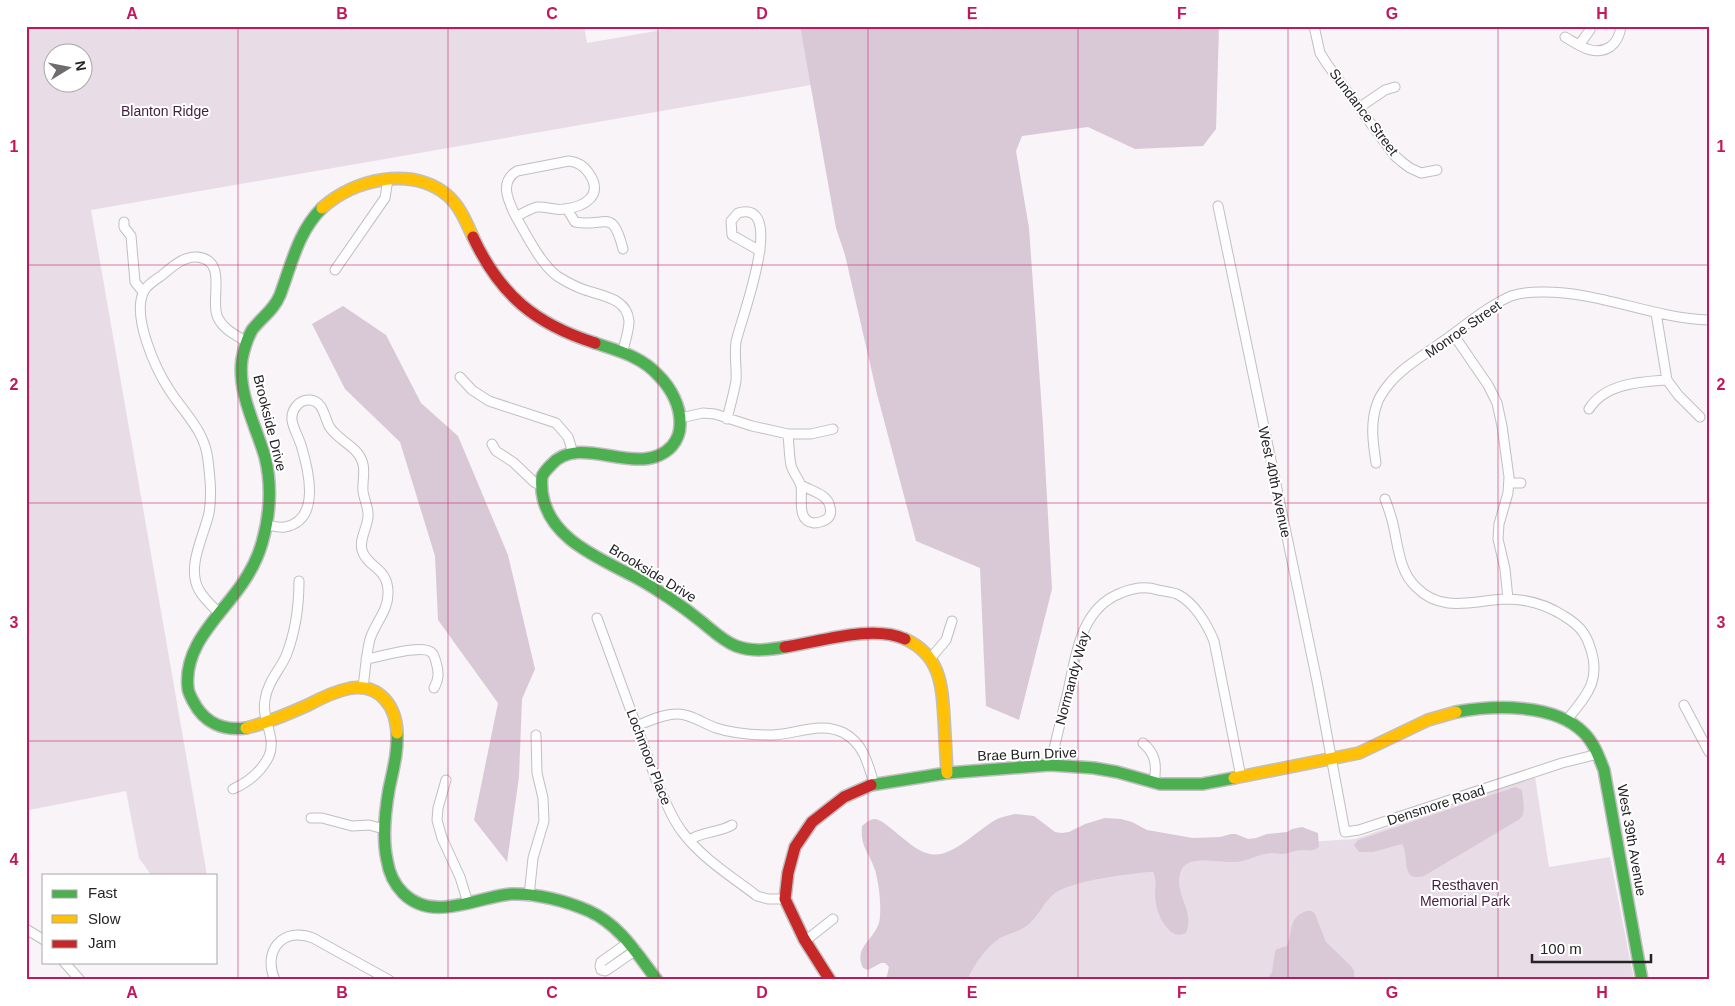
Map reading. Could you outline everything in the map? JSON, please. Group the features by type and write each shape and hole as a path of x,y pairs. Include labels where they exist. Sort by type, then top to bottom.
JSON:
{"street":[{"name":"Sundance Street","path":"1314,26 1320,53 1394,155 1410,168 1421,173 1437,170"},
{"path":"1565,37 1595,51 1604,50 1614,43 1620,33 1621,26"},
{"path":"1579,45 1590,30"},
{"path":"1360,107 1385,90 1395,87"},
{"path":"516,218 530,209 538,207 567,209 592,198 594,190 593,181 586,169 576,162 569,161 521,169 512,174 507,183 506,194 516,218 548,267 558,276 582,289 612,298 624,307 629,322 623,351"},
{"name":"Brookside Drive","path":"363,688 353,687 244,730 234,730 223,728 203,716 190,697 187,677 192,657 201,638 248,576 260,552 267,525 270,497 268,471 241,377 243,356 247,342 254,328 277,303 290,262 312,218 329,203 353,188 388,179 407,178 440,189 450,197 460,210 477,247 494,276 512,297 535,316 566,334 623,351 641,360 660,376 675,397 681,425 678,438 662,456 635,459 580,452 565,454 552,462 542,478 542,499 549,516 572,542 608,564 646,583 737,646 754,650 773,649 857,635 888,634 914,643 936,667 941,682 947,772"},
{"path":"335,270 385,198 388,179"},
{"name":"West 40th Avenue","path":"1218,206 1331,758"},
{"path":"567,209 574,222 604,221 613,224 618,232 623,249"},
{"path":"727,419 736,380 736,342 754,279 760,251 761,235 758,218 748,211 738,213 731,222 732,235 760,251"},
{"path":"124,222 124,227 131,236 134,282 143,292"},
{"path":"219,613 199,589 195,576 195,563 210,503 206,448 201,433 170,392 152,356 142,320 141,305 143,292 149,285 179,263 190,257 203,258 215,270 216,311 218,319 227,330 247,342"},
{"name":"Monroe Street","path":"1376,463 1372,442 1372,426 1377,403 1389,384 1403,370 1453,334 1499,302 1514,295 1539,292 1569,292 1656,313 1709,320"},
{"path":"1656,313 1667,380 1678,395 1700,417"},
{"path":"1453,334 1488,385 1497,403 1507,454 1509,483 1499,524 1498,539 1506,569 1508,599"},
{"path":"460,377 472,390 489,401 556,423 568,437 573,453"},
{"path":"1589,409 1593,402 1601,395 1618,386 1667,380"},
{"path":"267,525 288,526 302,517 308,507 310,488 308,473 302,447 292,418 294,409 300,403 307,400 315,401 322,409 333,431 359,455 363,462 363,491 368,512 362,540 362,552 380,570 387,582 387,604 371,638 366,659 363,688 374,690 386,698 397,718 398,734 392,778 387,797 384,828 386,854 392,881 405,896 420,906 452,907 514,894 568,903 596,914 623,934 656,980"},
{"path":"680,418 703,413 715,414 752,426 788,434 811,434 833,429"},
{"path":"788,434 792,466 801,485 801,504 804,517 807,521 813,523 828,519 831,512 830,503 826,498 801,485"},
{"path":"492,444 496,451 513,462 534,482 542,486"},
{"path":"1509,483 1521,484"},
{"path":"1385,498 1393,521 1402,564 1416,588 1437,601 1453,604 1508,599 1534,602 1555,610 1577,624 1587,639 1593,657 1594,674 1589,692 1566,721"},
{"path":"233,789 245,784 254,777 269,755 271,742 264,710 265,698 269,686 287,654 298,605 299,581"},
{"name":"Normandy Way","path":"1050,765 1078,647 1086,624 1100,605 1112,597 1142,588 1178,595 1194,608 1209,629 1214,641 1241,777"},
{"name":"Lochmoor Place","path":"598,618 636,726 667,806 682,831 714,864 757,896 768,899 785,899"},
{"path":"930,659 946,640 952,622"},
{"path":"366,659 418,650 429,651 435,659 439,678 434,688"},
{"path":"1684,705 1709,752"},
{"name":"Brae Burn Drive","path":"785,899 788,873 795,847 812,822 844,797 874,784 947,772 1050,765 1094,768 1154,782 1186,785 1241,777 1359,753 1374,748 1417,724 1439,715 1459,711 1489,709 1527,710 1548,713 1566,721"},
{"path":"636,726 679,713 723,730 750,734 775,735 819,728 835,729 850,737 862,751 874,784"},
{"name":"West 39th Avenue","path":"1566,721 1579,728 1590,739 1604,770 1642,980"},
{"path":"529,896 533,858 544,821 543,798 537,773 536,735"},
{"path":"1143,743 1151,751 1155,760 1154,782"},
{"name":"Densmore Road","path":"1331,758 1345,832 1359,830 1562,763 1598,754"},
{"path":"446,780 438,808 437,820 442,838 460,878 468,903"},
{"path":"311,818 322,818 352,826 369,825 384,828"},
{"path":"690,840 695,836 724,829 732,825"},
{"path":"785,899 805,941 830,980"},
{"path":"805,941 833,919"},
{"path":"26,929 42,939"},
{"path":"275,980 270,966 274,949 282,940 300,934 313,938 389,980"},
{"path":"66,964 80,980"}],"green space":[{"name":"Blanton Ridge","path":"26,26 584,26 587,43 685,26 800,26 811,85 91,210 207,874 150,874 139,858 126,791 29,810 26,808"},
{"name":"Resthaven Memorial Park","path":"1535,777 1549,867 1610,857 1634,980 910,980 999,838 1291,843 1355,839"}],"shaded area":[{"path":"800,26 1219,26 1216,129 1203,146 1135,149 1088,127 1022,136 1016,151 1029,228 1052,589 1019,720 986,706 980,568 916,541 877,394 845,255 836,228"},
{"path":"343,306 386,335 421,403 458,436 508,555 535,669 522,699 519,777 507,862 474,820 498,703 438,620 435,556 400,442 345,389 312,324"},
{"path":"1515,787 1522,790 1524,808 1520,819 1424,876 1416,877 1408,872 1402,844 1373,852 1359,852 1354,845 1358,840"},
{"path":"1015,814 1034,816 1055,832 1062,833 1105,818 1121,819 1132,822 1147,830 1193,838 1220,837 1236,834 1248,839 1267,834 1287,832 1302,827 1318,833 1319,847 1312,850 1299,850 1284,854 1271,853 1239,862 1204,860 1184,866 1179,879 1179,887 1188,917 1188,925 1186,933 1183,934 1172,933 1165,926 1157,910 1153,872 1139,873 1086,882 1055,893 1030,924 1000,938 985,951 967,980 886,980 889,967 885,963 881,963 868,970 863,968 861,953 879,924 880,905 879,887 873,864 862,839 862,826 868,821 875,819 886,824 907,842 923,852 938,854 956,848 997,819"},
{"path":"1306,911 1312,911 1315,914 1326,942 1351,966 1354,971 1354,980 1267,980 1272,972 1275,951 1287,946 1296,917"}],"traffic: fast":[{"path":"246,728 222,727 203,715 197,709 189,693 188,672 197,644 242,584 256,559 265,532 269,500 269,478 265,457 248,409 242,384 242,359 252,330 271,310 280,295 296,248 307,227 322,208"},
{"path":"595,343 637,359 658,375 671,392 677,404 680,418 679,431 677,439 672,446 659,455 644,459 594,453 578,453 563,456 548,468 543,474 542,479 542,492 546,508 554,522 576,544 668,597 731,644 754,650 785,647"},
{"path":"1456,712 1488,708 1541,711 1572,723 1591,741 1604,770 1642,980"},
{"path":"397,733 396,754 386,807 385,851 391,874 403,893 415,902 441,907 455,906 511,894 541,896 571,904 589,911 610,924 635,950 657,980"},
{"path":"871,785 947,773 1050,765 1094,768 1117,772 1160,784 1202,784 1234,778"}],"traffic: slow":[{"path":"322,208 335,198 366,183 400,179 417,181 433,186 452,199 473,237"},
{"path":"905,639 926,653 937,672 942,694 947,773"},
{"path":"246,728 285,715 334,693 351,688 361,688 378,693 390,706 396,723 397,733"},
{"path":"1234,778 1359,753 1428,720 1456,712"}],"traffic: jam":[{"path":"473,237 495,275 522,305 554,327 595,343"},
{"path":"785,647 861,634 877,633 905,639"},
{"path":"830,980 804,939 785,899 788,873 795,847 812,822 844,797 871,785"}]}
